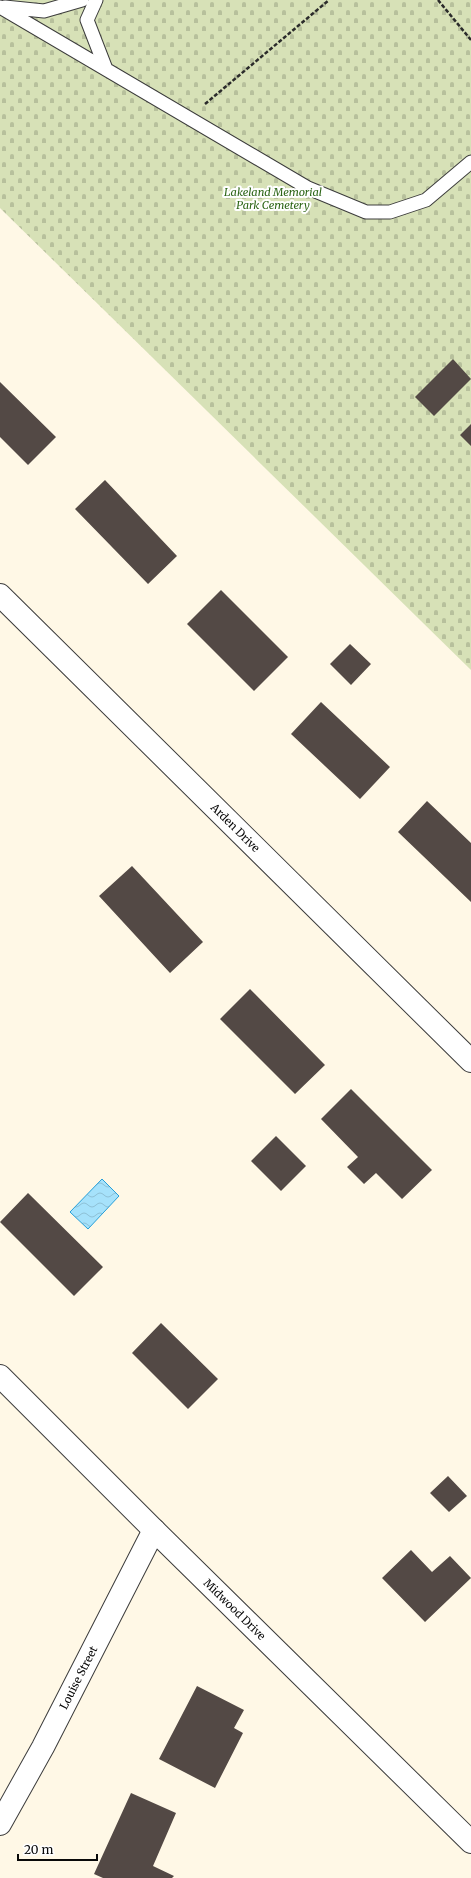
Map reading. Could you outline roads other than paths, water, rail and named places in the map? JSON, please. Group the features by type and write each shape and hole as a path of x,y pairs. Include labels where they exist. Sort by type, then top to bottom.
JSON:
{"street":[{"name":"Arden Drive","path":"0,595 471,1061"},
{"name":"Midwood Drive","path":"0,1376 471,1842"},
{"name":"Louise Street","path":"0,1824 43,1747 154,1530"}],"lane":[{"path":"0,7 44,11 82,0"},
{"path":"96,0 87,20 106,69"},
{"path":"0,7 308,188 366,212 390,212 426,200 471,162"}],"water":[{"path":"102,1179 119,1196 88,1229 70,1212"}],"park label":[{"name":"Lakeland Memorial Park Cemetery","path":"273,198"}]}
